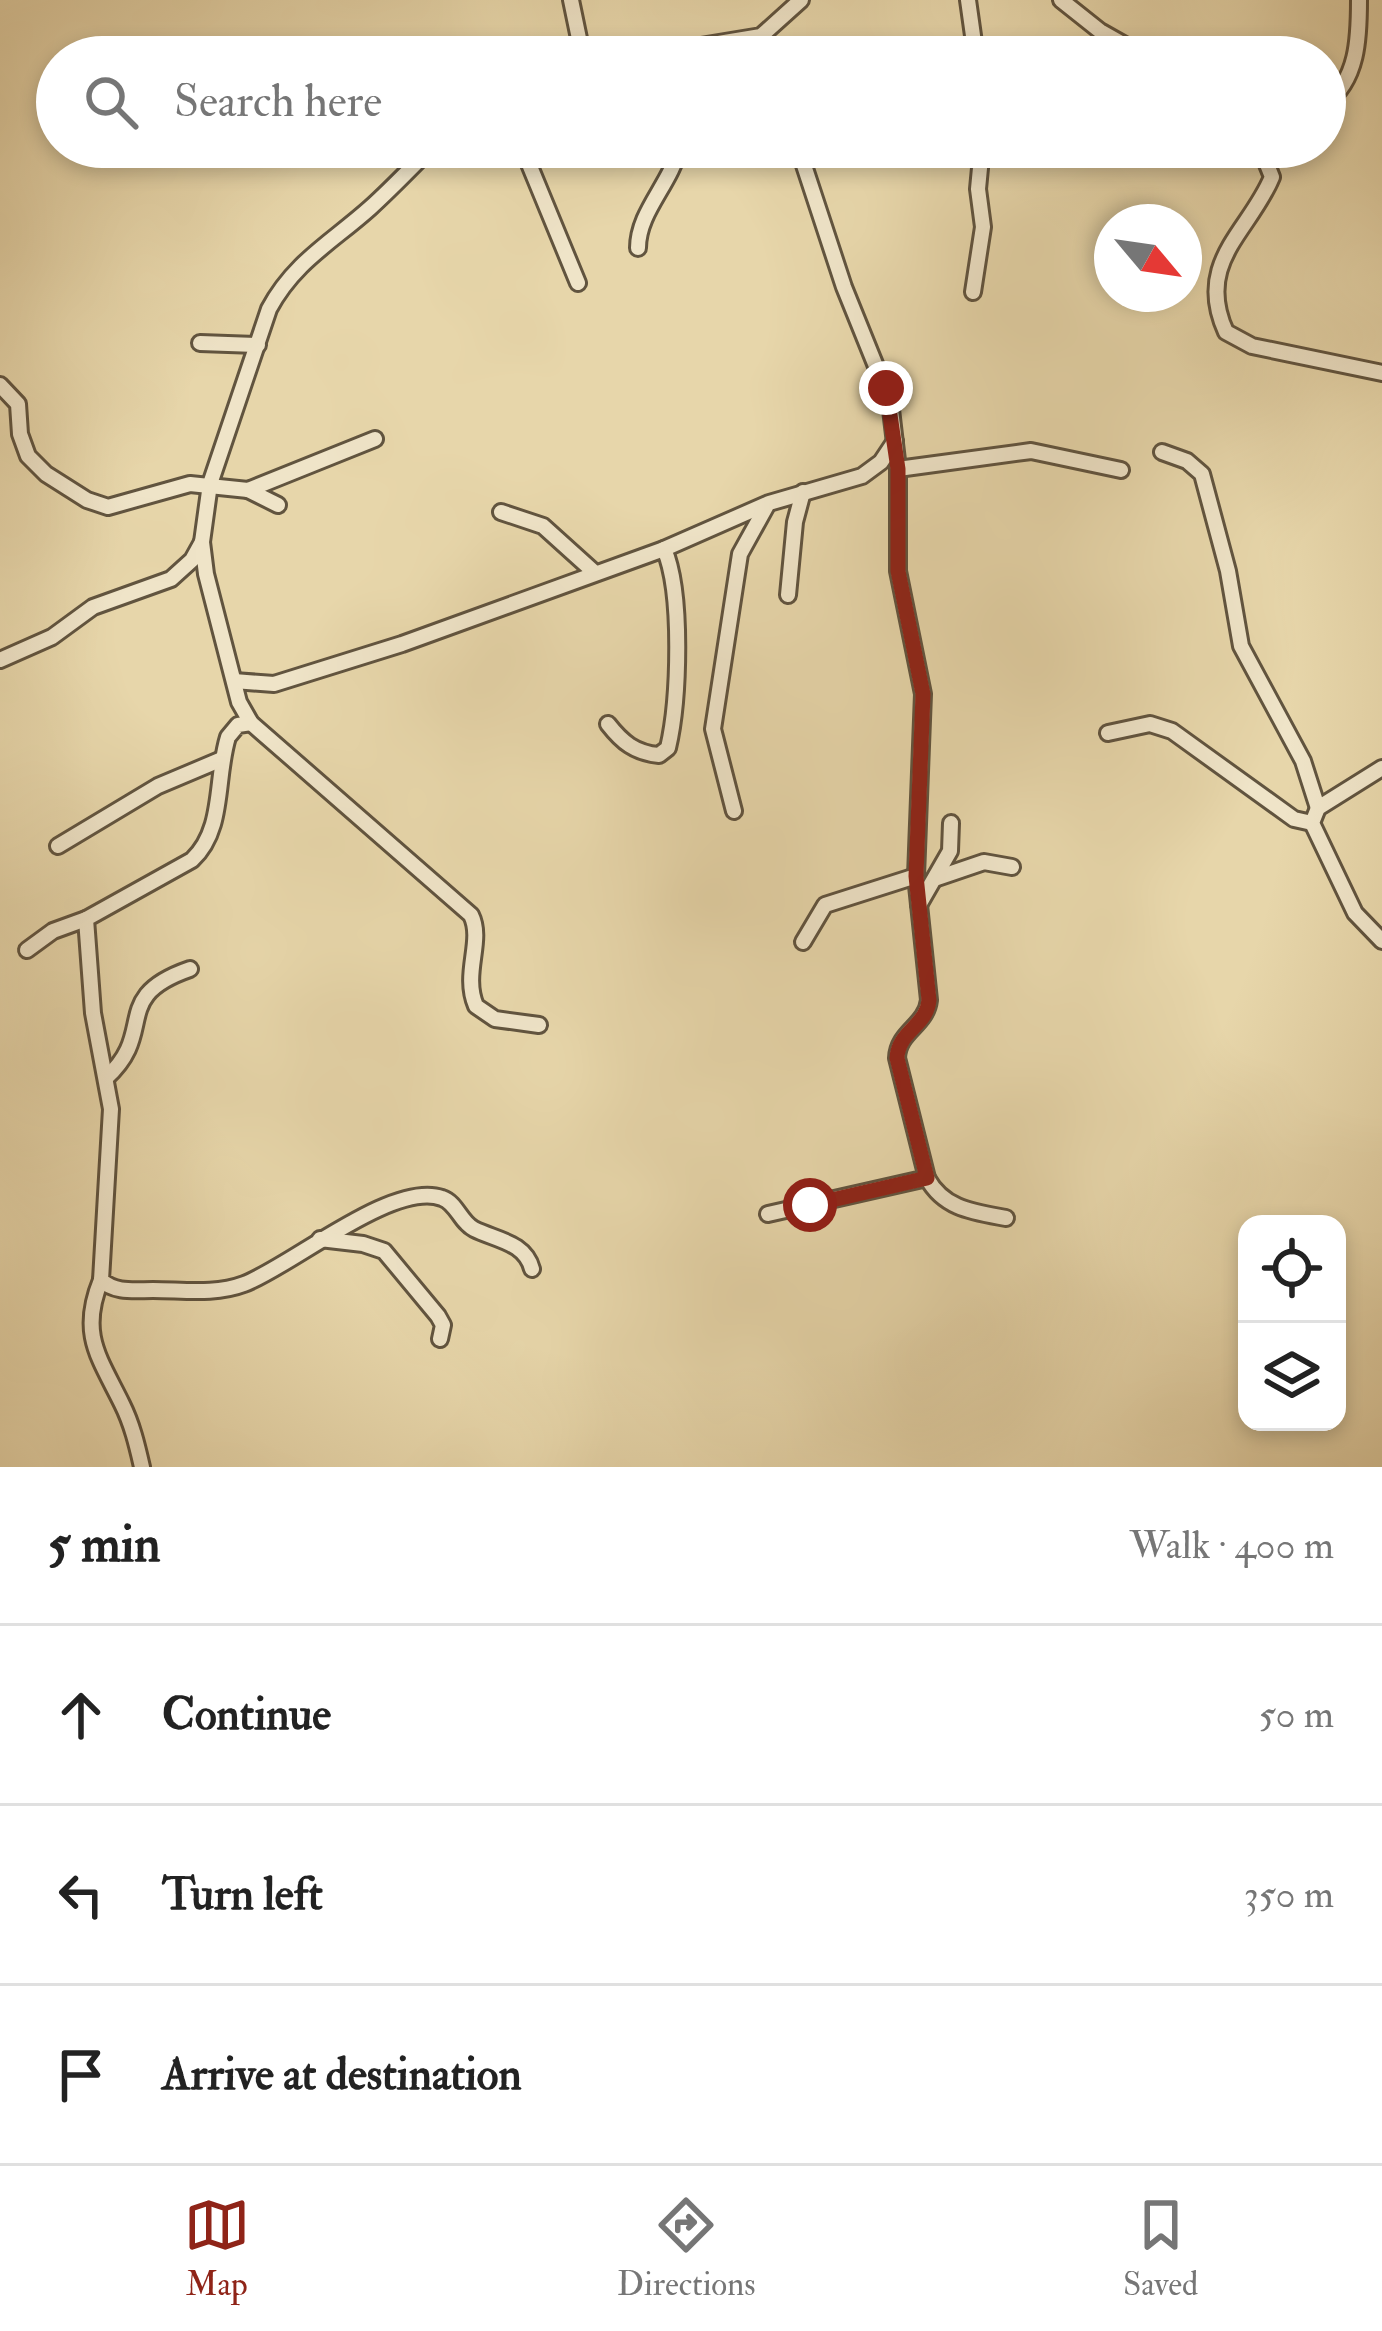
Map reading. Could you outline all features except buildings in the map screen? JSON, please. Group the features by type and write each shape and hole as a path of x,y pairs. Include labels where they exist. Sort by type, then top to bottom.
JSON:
{"street":[{"path":"571,0 578,36"},
{"path":"761,36 801,0"},
{"path":"968,0 973,36"},
{"path":"1060,0 1109,36"},
{"path":"1346,79 1359,33 1359,0"},
{"path":"411,168 367,211 304,259 269,309 210,484 202,542 206,574 234,681 251,723 471,915 477,932 469,978 476,1006 495,1018 539,1025"},
{"path":"531,168 578,283"},
{"path":"638,248 639,230 673,168"},
{"path":"805,168 844,287 886,388 898,469 898,571 923,694 916,876 928,1009 924,1019 902,1037 896,1052 927,1178 936,1193 949,1204 1006,1218"},
{"path":"974,292 983,227 980,168"},
{"path":"1268,168 1272,177 1224,257 1217,304 1226,332 1252,346 1382,373"},
{"path":"200,343 258,345"},
{"path":"0,385 18,404 20,434 28,456 46,474 88,500 108,507 190,484 210,484 248,490 278,505"},
{"path":"248,490 375,439"},
{"path":"234,681 274,684 402,644 664,549 769,503 862,476 881,462 895,441"},
{"path":"898,469 1031,451 1120,470"},
{"path":"1162,452 1187,460 1202,474 1228,571 1241,646 1295,746 1318,808"},
{"path":"788,595 803,492"},
{"path":"734,811 714,739 714,721 740,554 769,503"},
{"path":"502,512 543,526 594,572"},
{"path":"0,660 52,638 93,607 171,579 192,560 202,542"},
{"path":"608,724 639,751 658,754 668,748 678,624 677,597 664,549"},
{"path":"27,950 53,931 86,919 192,860 203,849 214,830 222,759 232,729 251,723"},
{"path":"1108,733 1158,724 1294,819 1312,824"},
{"path":"58,846 158,786 222,759"},
{"path":"1382,768 1318,808 1312,824 1355,913 1382,941"},
{"path":"919,904 950,851 951,823"},
{"path":"937,878 984,862 1012,868"},
{"path":"803,942 825,905 916,876"},
{"path":"86,919 93,1013 111,1109 101,1280 92,1304 93,1348 122,1404 142,1467"},
{"path":"106,1078 128,1056 138,1006 146,992 190,968"},
{"path":"768,1214 927,1178"},
{"path":"101,1280 120,1290 215,1291 241,1286 276,1270 345,1223 425,1196 441,1197 470,1227 522,1251 532,1269"},
{"path":"320,1239 384,1251 438,1316 440,1339"}],"route":[{"path":"810,1205 927,1178 896,1052 902,1037 924,1019 929,1000 916,876 922,675 898,571 898,469 886,388"}]}
